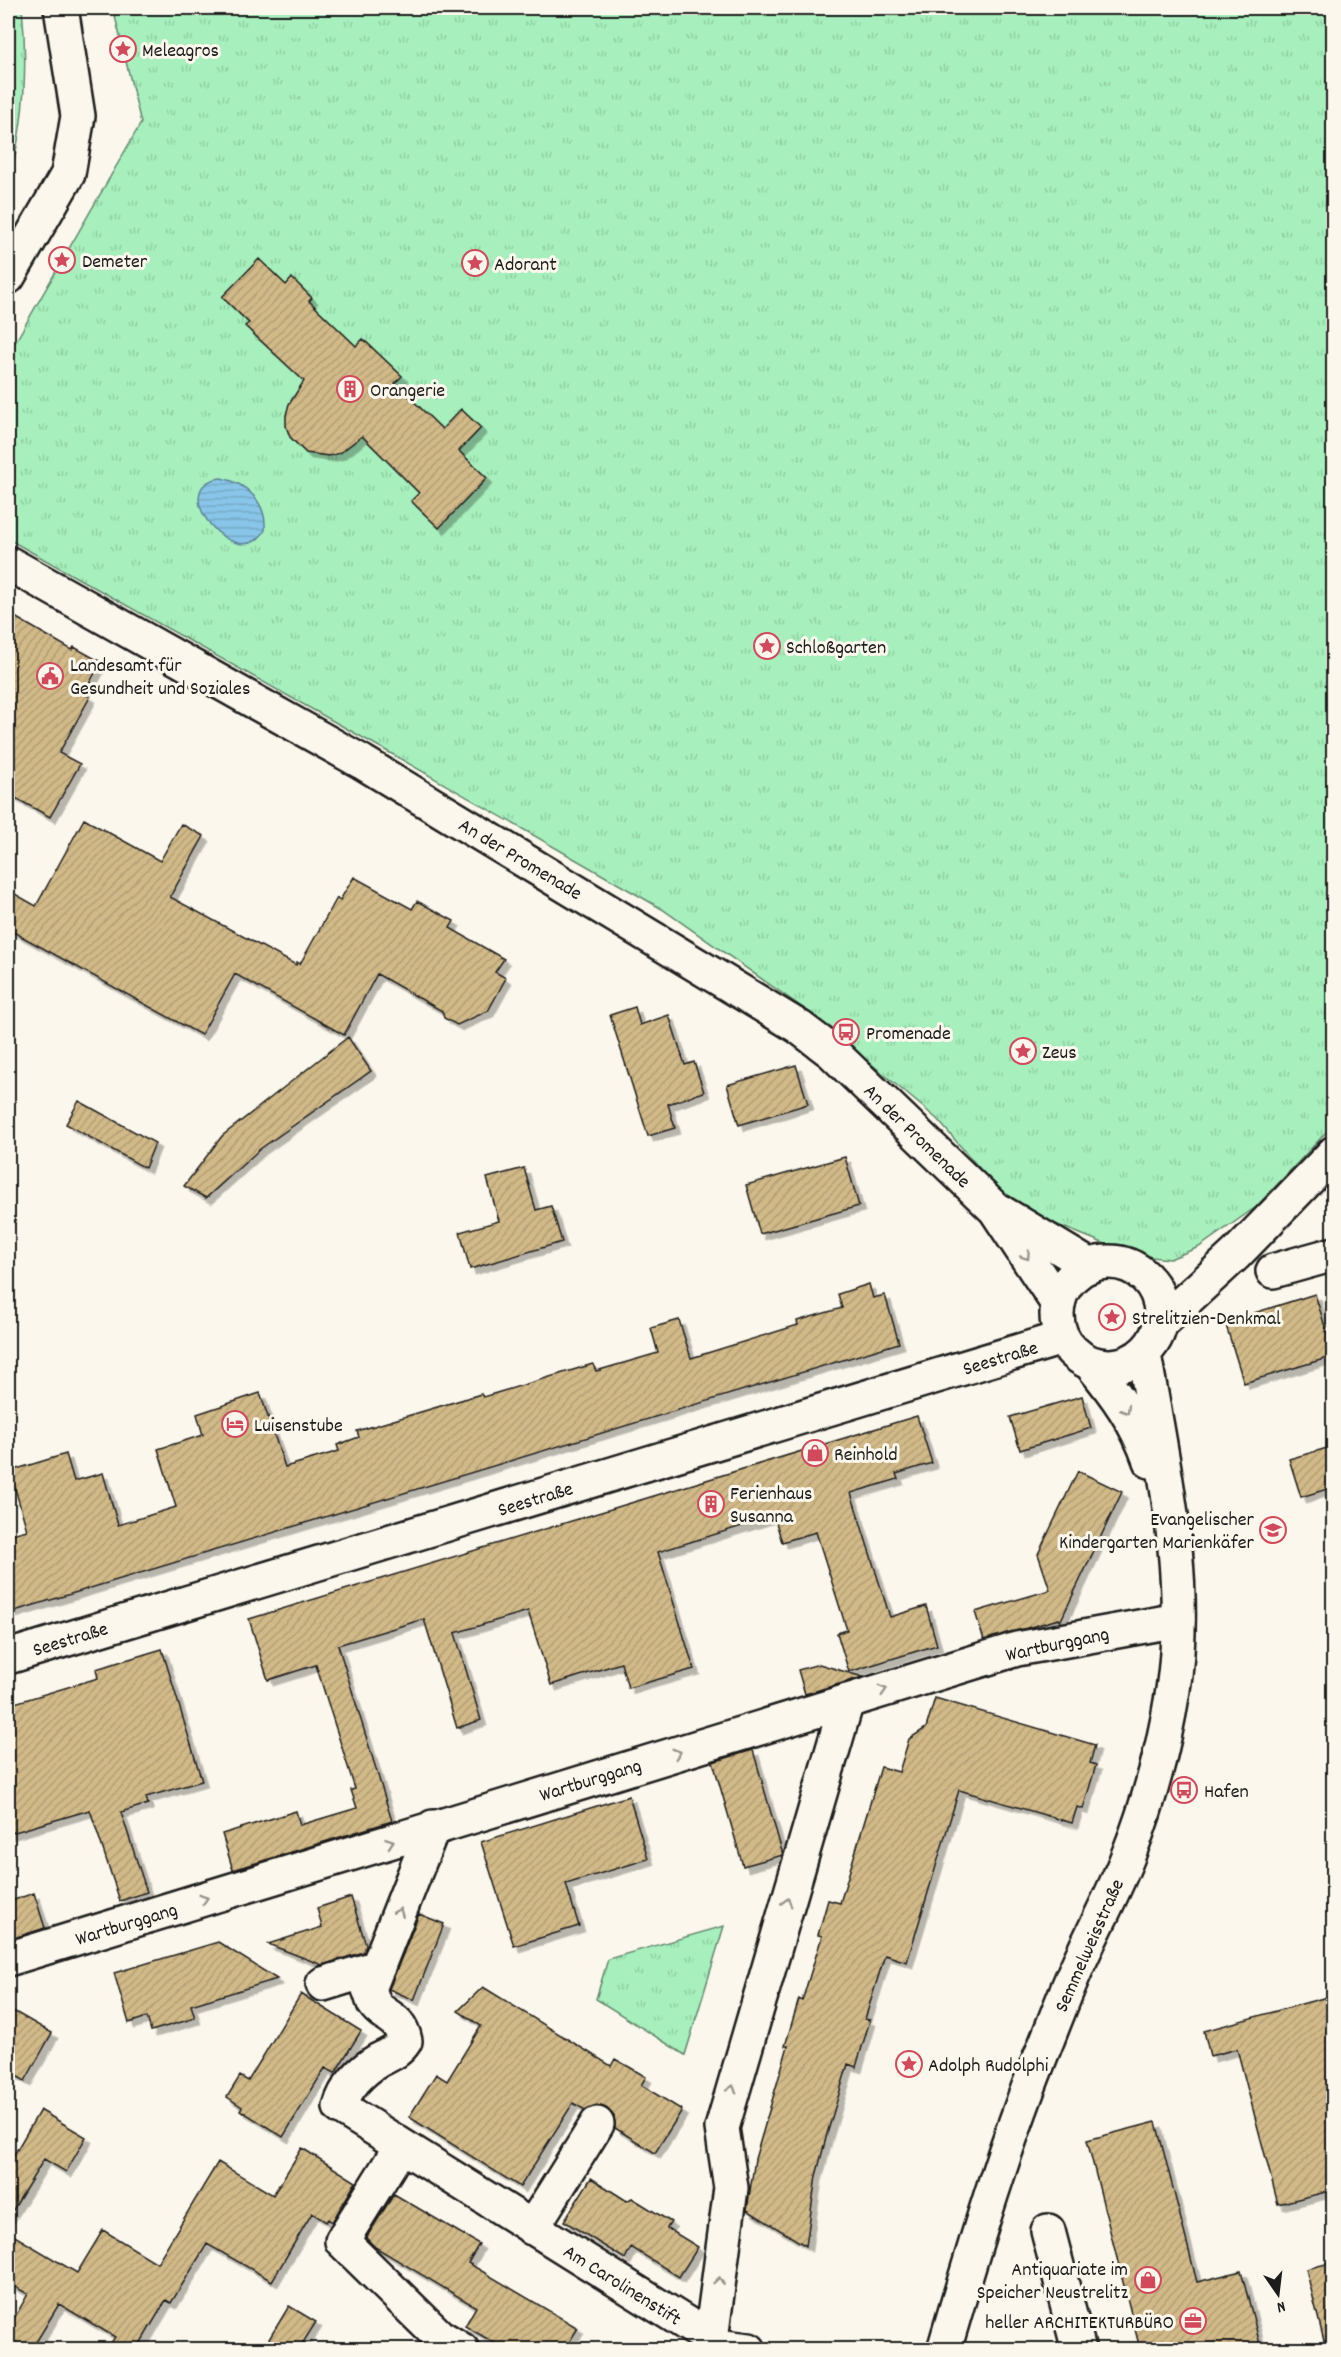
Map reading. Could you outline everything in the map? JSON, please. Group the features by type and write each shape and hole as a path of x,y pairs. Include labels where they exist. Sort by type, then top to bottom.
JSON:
{"street":[{"path":"8,277 68,174 78,116 61,8"},
{"name":"An der Promenade","path":"8,563 362,762 800,1028 839,1058 995,1209 1058,1304"},
{"path":"1161,1323 1236,1254 1334,1153"},
{"name":"An der Promenade","path":"995,1209 1090,1266"},
{"path":"1155,1288 1236,1254"},
{"path":"1273,1272 1334,1254"},
{"path":"1116,1263 1140,1272 1155,1288 1161,1305 1161,1323 1155,1340 1144,1354 1118,1365 1090,1364 1074,1353 1062,1338 1057,1322 1058,1304 1069,1281 1090,1266 1116,1263"},
{"name":"Seestraße","path":"8,1657 1062,1338"},
{"name":"Semmelweisstraße","path":"944,2349 998,2169 1022,2101 1080,1960 1127,1858 1147,1803 1161,1754 1173,1688 1178,1620 1174,1530 1144,1354"},
{"name":"Semmelweisstraße","path":"1090,1364 1117,1395 1142,1437 1174,1530"},
{"name":"Wartburggang","path":"8,1959 1017,1649 1178,1620"},
{"path":"711,2339 731,2188 722,2128 847,1701"},
{"name":"Am Carolinenstift","path":"433,1827 369,1989 375,2005 391,2016 403,2030 405,2041 398,2051 368,2067 356,2078 340,2107 724,2347 749,2349"},
{"path":"323,1984 378,1967"},
{"path":"532,2228 597,2124"},
{"path":"401,2146 342,2241 439,2336 462,2349"},
{"path":"1048,2231 1078,2349"}],"green space":[{"path":"8,8 22,8 25,74 18,140 8,184"},
{"name":"Schloßgarten","path":"113,8 1333,8 1333,1125 1256,1207 1199,1247 1170,1259 1133,1255 1013,1207 937,1119 813,1015 662,909 392,754 8,539 8,355 141,123"},
{"path":"724,1926 685,2055 596,1999 608,1959"}],"water":[{"path":"221,478 239,484 247,490 254,496 263,511 265,530 253,542 238,543 224,537 211,525 202,511 199,496 205,484"}],"building":[{"name":"Orangerie","path":"259,259 286,285 292,278 312,298 309,301 356,346 363,339 402,376 395,383 442,429 461,409 481,428 459,451 487,478 439,528 411,501 419,493 362,436 340,453 329,456 306,453 290,437 286,426 286,415 289,404 304,381 245,326 249,323 222,297"},
{"path":"8,613 72,650 74,647 101,662 84,693 90,697 59,753 80,764 50,817 8,794"},
{"path":"84,819 160,861 181,824 204,836 170,897 296,965 297,962 300,964 337,898 340,900 354,877 412,909 417,901 454,921 450,928 504,959 495,972 506,978 488,1011 457,1025 444,1018 442,1011 377,974 344,1035 235,974 201,1035 8,929 8,890 36,906"},
{"path":"635,1007 640,1025 669,1015 685,1065 694,1062 704,1092 668,1104 675,1128 648,1136 610,1015"},
{"path":"348,1037 371,1071 260,1149 206,1198 184,1186 222,1136"},
{"path":"796,1065 808,1104 739,1125 727,1085"},
{"path":"79,1101 155,1143 145,1168 66,1124"},
{"path":"845,1157 859,1206 760,1234 746,1185"},
{"path":"524,1168 536,1210 551,1206 562,1242 470,1269 460,1232 499,1221 487,1178"},
{"path":"869,1284 873,1298 885,1295 899,1343 8,1613 8,1535 27,1530 10,1471 66,1454 74,1481 103,1473 118,1525 176,1507 158,1449 203,1435 197,1414 260,1393 285,1467 339,1451 337,1445 359,1437 357,1431 593,1364 596,1371 658,1353 651,1328 679,1320 691,1358 798,1325 797,1321 842,1308 838,1294"},
{"path":"1315,1294 1334,1356 1244,1383 1225,1322"},
{"path":"1082,1396 1091,1428 1020,1450 1010,1417"},
{"path":"917,1416 932,1463 896,1474 898,1479 851,1493 890,1617 926,1606 937,1645 849,1672 837,1633 847,1630 816,1532 782,1542 774,1516 658,1552 694,1669 628,1688 621,1663 551,1685 528,1611 455,1633 481,1720 457,1728 424,1619 338,1645 392,1821 233,1870 222,1834 296,1811 300,1825 357,1808 351,1790 355,1789 316,1665 268,1680 249,1619"},
{"path":"1334,1446 1334,1487 1301,1497 1289,1459"},
{"path":"1078,1471 1122,1492 1060,1622 1059,1619 984,1640 975,1612 1050,1590 1038,1554"},
{"path":"162,1649 202,1781 146,1797 148,1804 121,1812 147,1892 120,1901 90,1810 8,1834 8,1705 98,1678 96,1669"},
{"path":"819,1664 863,1677 805,1694 798,1670"},
{"path":"935,1698 1095,1745 1090,1763 1096,1765 1083,1809 1077,1807 1072,1823 959,1790 907,1962 885,1955 865,2019 870,2020 856,2067 848,2064 816,2176 806,2246 747,2210 755,2159 788,2046 785,2046 799,1999 802,2001 822,1936 818,1935 828,1900 840,1903 881,1767 899,1772 909,1739 926,1728"},
{"path":"753,1750 783,1855 743,1866 713,1762"},
{"path":"629,1796 648,1859 566,1884 579,1926 514,1946 481,1842"},
{"path":"34,1893 45,1928 8,1940 8,1902"},
{"path":"351,1897 366,1945 364,1952 322,1965 268,1944 322,1927 317,1908"},
{"path":"419,1914 444,1924 414,2000 389,1989"},
{"path":"218,1942 277,1979 191,2005 195,2018 151,2031 147,2017 129,2023 114,1973"},
{"path":"483,1987 611,2066 615,2059 646,2077 641,2085 682,2110 655,2153 615,2128 614,2116 606,2108 597,2105 585,2110 573,2103 520,2187 409,2117 436,2074 447,2081 481,2026 458,2011"},
{"path":"301,1994 361,2031 335,2073 325,2068 283,2137 240,2110 242,2107 227,2097 240,2076 248,2081"},
{"path":"1334,1995 1334,2190 1278,2204 1237,2049 1210,2056 1204,2031"},
{"path":"8,2008 52,2033 25,2081 8,2071"},
{"path":"40,2110 86,2137 66,2172 44,2159 8,2218 8,2165"},
{"path":"1156,2122 1197,2282 1241,2271 1260,2344 1239,2349 1140,2349 1087,2140"},
{"path":"302,2148 356,2182 332,2222 328,2219 326,2222 312,2213 272,2281 207,2244 171,2303 166,2300 137,2349 107,2349 115,2337 59,2304 32,2349 8,2349 8,2329 28,2294 8,2283 8,2232 77,2273 103,2230 157,2263 218,2162 273,2195"},
{"path":"591,2178 627,2201 632,2198 671,2222 667,2228 698,2247 679,2277 631,2247 625,2259 564,2221"},
{"path":"394,2194 479,2244 468,2263 578,2328 565,2349 506,2349 498,2345 465,2326 476,2307 375,2247 366,2238"},
{"path":"1334,2262 1334,2340 1324,2341 1306,2269"},
{"path":"289,2306 316,2322 299,2349 263,2349"}],"place":[{"name":"Meleagros","path":"123,49"},
{"name":"Demeter","path":"62,260"},
{"name":"Adorant","path":"475,263"},
{"name":"Orangerie","path":"350,389"},
{"name":"Schloßgarten","path":"767,646"},
{"name":"Landesamt für Gesundheit und Soziales","path":"50,676"},
{"name":"Promenade","path":"846,1032"},
{"name":"Zeus","path":"1023,1051"},
{"name":"Strelitzien-Denkmal","path":"1112,1317"},
{"name":"Luisenstube","path":"235,1424"},
{"name":"Reinhold","path":"815,1453"},
{"name":"Ferienhaus Susanna","path":"711,1504"},
{"name":"Evangelischer Kindergarten Marienkäfer","path":"1273,1530"},
{"name":"Hafen","path":"1184,1790"},
{"name":"Adolph Rudolphi","path":"909,2064"},
{"name":"Antiquariate im Speicher Neustrelitz","path":"1148,2280"},
{"name":"heller ARCHITEKTURBÜRO","path":"1193,2321"}]}
